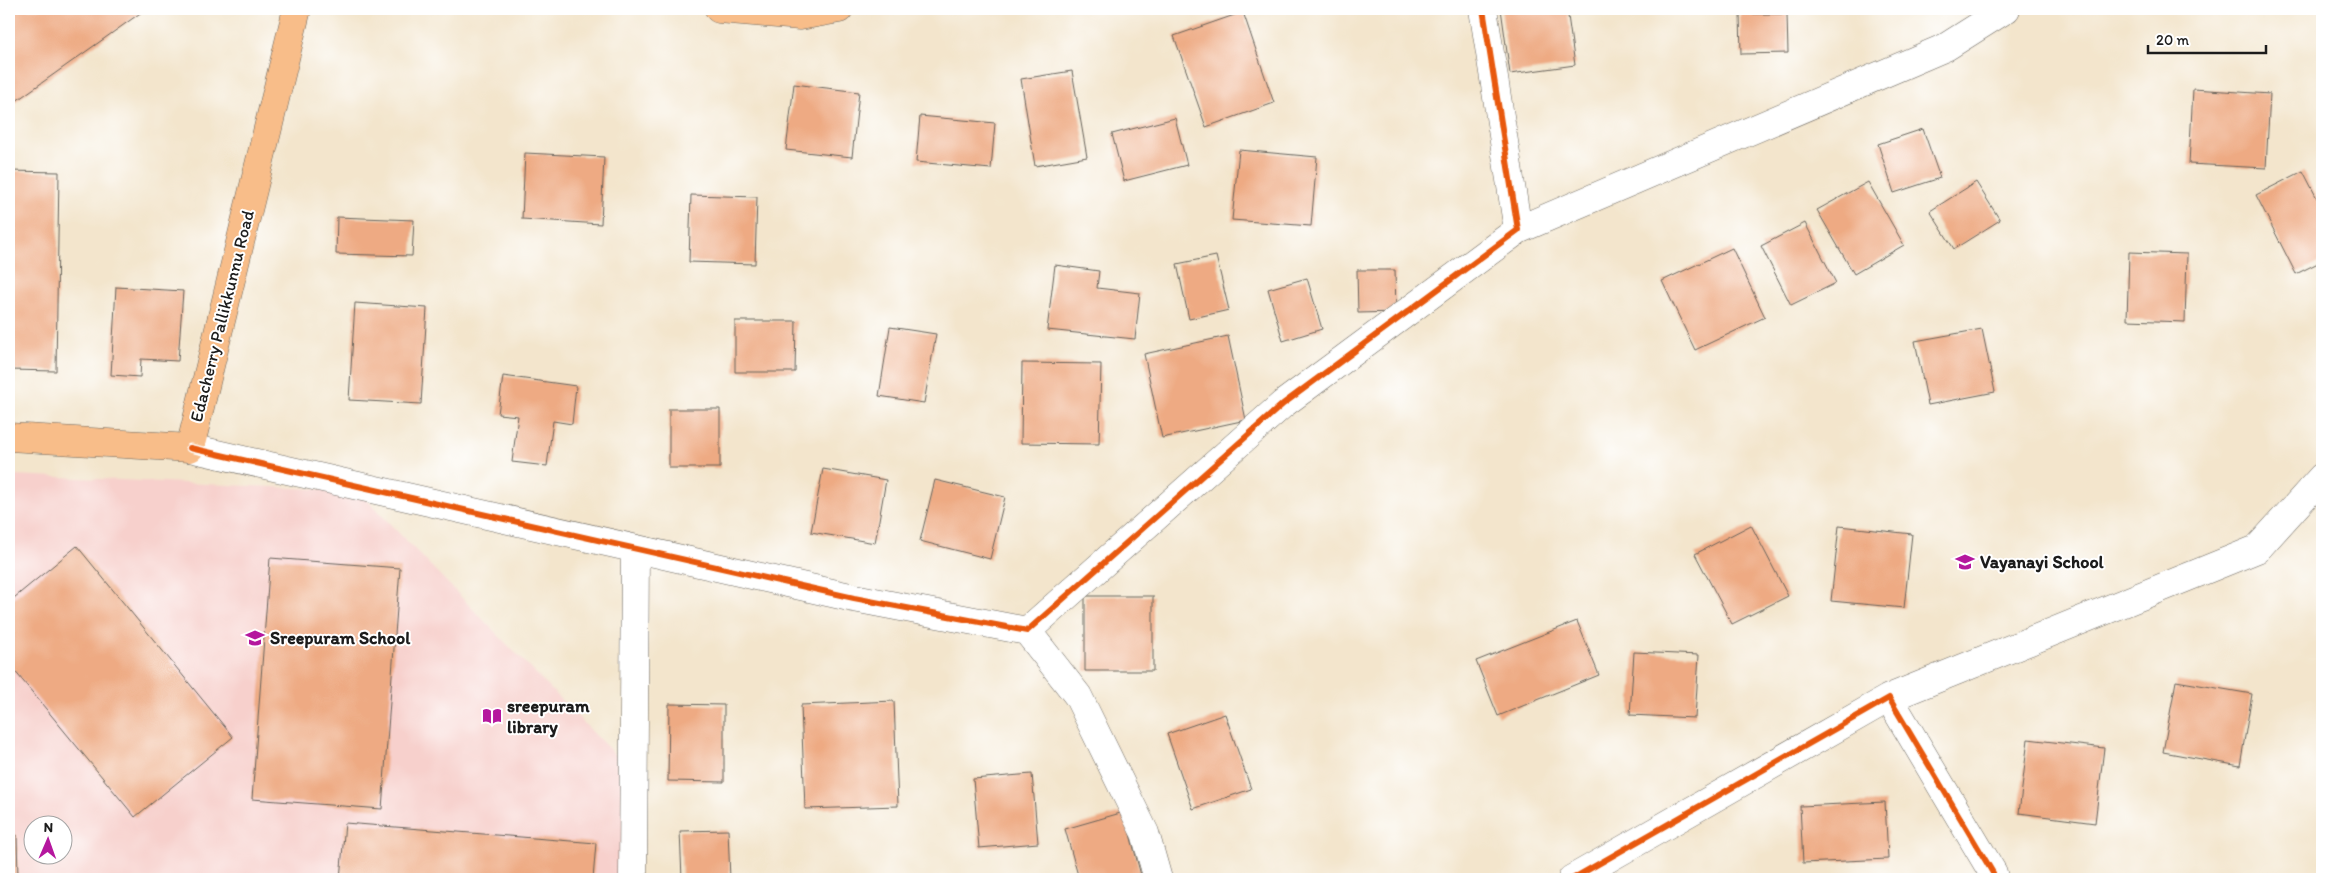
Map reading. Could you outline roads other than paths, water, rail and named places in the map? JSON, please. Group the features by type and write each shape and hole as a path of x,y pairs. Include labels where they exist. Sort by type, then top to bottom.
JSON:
{"main road":[{"name":"Edacherry Pallikkunnu Road","path":"190,448 297,9"},
{"path":"719,9 800,16 839,9"},
{"path":"9,437 190,448"}],"street":[{"path":"1483,9 1518,230"},
{"path":"1027,631 1284,404 1518,230 1946,47 2006,9"},
{"path":"190,448 854,598 1027,631 1078,696 1145,833 1158,879"},
{"path":"1572,879 1889,698 2258,548 2322,477"},
{"path":"633,879 635,549"},
{"path":"1889,698 1993,873 1994,879"}],"place":[{"name":"Vayanayi School","path":"1965,562"},
{"name":"Sreepuram School","path":"255,638"},
{"name":"sreepuram library","path":"492,716"}]}
